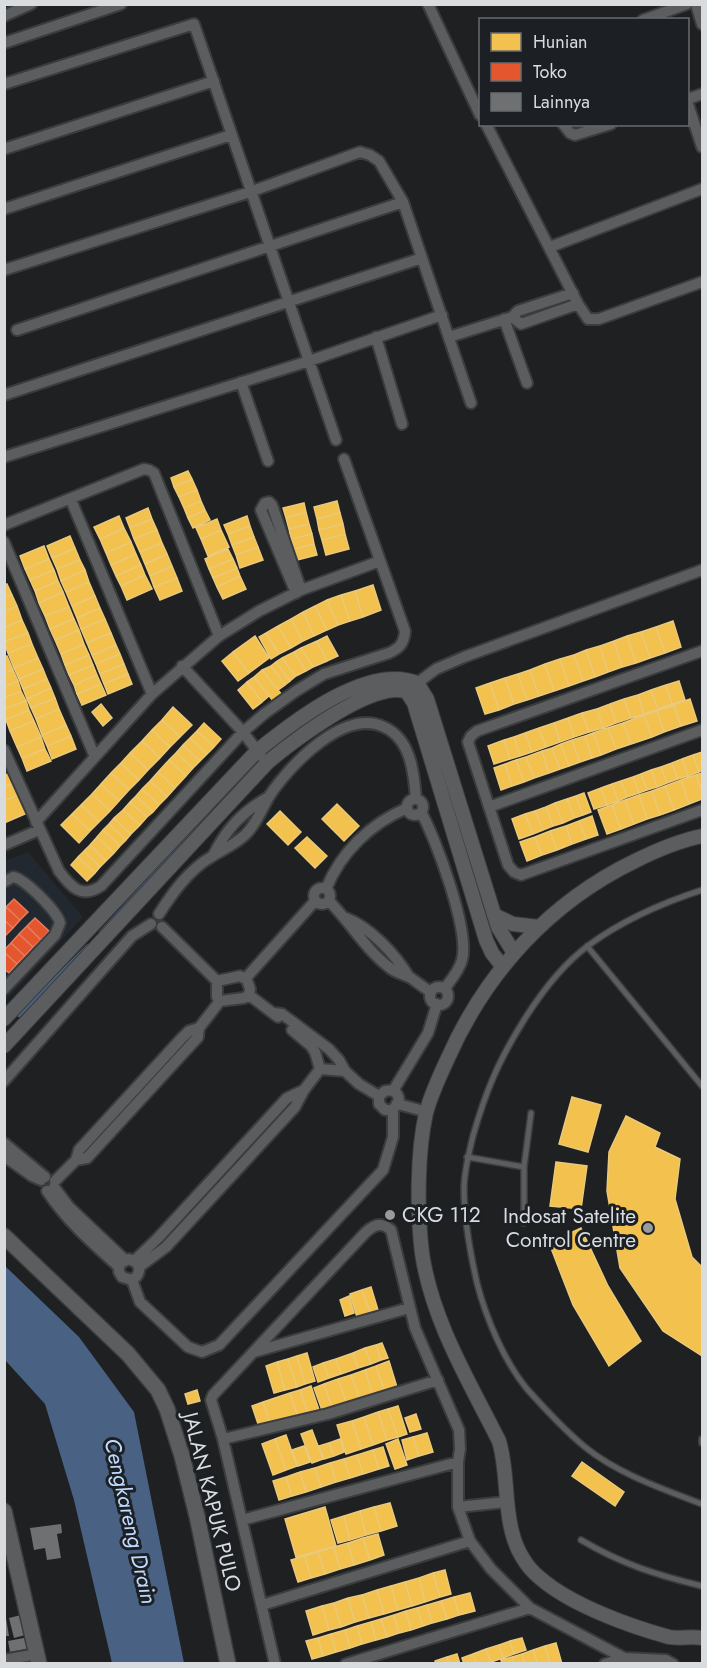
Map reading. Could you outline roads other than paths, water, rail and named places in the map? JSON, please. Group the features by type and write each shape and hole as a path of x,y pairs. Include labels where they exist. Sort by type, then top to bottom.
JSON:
{"main road":[{"name":"JALAN KAPUK PULO","path":"4,1236 128,1354 145,1372 163,1399 175,1429 195,1506 228,1664"},
{"path":"4,1511 38,1659"}],"street":[{"path":"4,16 32,4"},
{"path":"4,44 122,4"},
{"path":"428,4 479,113"},
{"path":"646,18 661,8 687,4"},
{"path":"696,4 702,24"},
{"path":"4,84 194,24 336,440"},
{"path":"4,149 214,81"},
{"path":"689,110 702,147"},
{"path":"487,126 578,304 588,319 599,319 702,282"},
{"path":"565,126 575,135 604,126"},
{"path":"4,209 231,135"},
{"path":"4,270 250,192 360,152 379,161 403,202 471,403"},
{"path":"550,247 702,189"},
{"path":"17,330 403,202"},
{"path":"4,395 422,258"},
{"path":"449,338 508,318 518,311 573,293"},
{"path":"508,318 521,324 578,304"},
{"path":"4,457 309,361 442,315"},
{"path":"508,318 527,383"},
{"path":"376,337 402,424"},
{"path":"241,382 268,461"},
{"path":"4,750 51,856 66,880 79,891 93,891 243,732 280,701 311,682 339,669 390,653 402,644 405,631 344,459"},
{"path":"4,525 144,470 152,471 219,636"},
{"path":"71,500 152,694"},
{"path":"269,502 272,505 298,592 261,510 265,503 269,502"},
{"path":"4,542 95,758"},
{"path":"4,845 37,826 152,694 219,636 259,611 298,592 380,561"},
{"path":"4,1046 267,763 299,736 353,705 393,690 412,687 436,669 464,657 702,570"},
{"path":"702,664 700,652 477,731 468,742 508,865 514,872 521,875 702,810"},
{"path":"182,666 243,732 267,763"},
{"path":"18,1032 5,1019 257,751 304,715 346,692 369,683 396,677 427,699 494,915 503,936 514,953"},
{"path":"412,687 414,703 486,940 502,967"},
{"path":"151,924 152,916 159,914 184,880 213,856 227,849 246,834 269,797 291,769 316,745 344,729 364,722 391,730 399,739 412,763 416,799"},
{"path":"489,807 702,730"},
{"path":"213,856 226,832 234,823 256,804 269,797"},
{"path":"326,889 338,864 366,833 378,823 407,808 409,801 416,799 422,802 421,812 437,844 447,874 463,950 458,969 445,988"},
{"path":"407,808 411,814 421,812"},
{"path":"702,836 658,849 624,866 572,898 539,927 502,967 459,1032 426,1112 419,1214 422,1254 441,1325 499,1442 507,1480 507,1502 512,1533 522,1558 540,1578 590,1608 652,1632 680,1639 689,1645 702,1647"},
{"path":"4,882 13,877 21,880 56,912 60,923 55,935 4,989"},
{"path":"322,888 326,889 330,894 329,901 321,905 315,901 314,894 322,888"},
{"path":"246,978 315,901"},
{"path":"329,901 346,918 365,928 397,958 409,977 430,992"},
{"path":"159,914 165,922 162,927"},
{"path":"494,915 513,924 539,927"},
{"path":"151,924 156,928 162,927"},
{"path":"4,1081 132,936 151,924"},
{"path":"162,927 218,981 217,997 220,1000"},
{"path":"218,981 240,976 246,978"},
{"path":"246,978 250,989 249,995"},
{"path":"430,992 438,986 445,988"},
{"path":"437,1005 444,1004 448,998 445,988"},
{"path":"430,992 430,998 437,1005"},
{"path":"48,1183 76,1160 80,1150 181,1039 189,1031 199,1028 220,1000 244,998 249,995"},
{"path":"249,995 274,1013 311,1046 320,1069"},
{"path":"393,1091 428,1033 437,1005"},
{"path":"274,1013 282,1014 322,1044 359,1084 379,1096"},
{"path":"320,1069 345,1071"},
{"path":"132,1280 122,1277 119,1272 158,1238 287,1098 304,1090 320,1069"},
{"path":"132,1280 140,1302 188,1347 202,1352 219,1345 383,1170 393,1137 398,1096 393,1091 385,1091 379,1096"},
{"path":"379,1096 379,1104 385,1110 396,1107 426,1112"},
{"path":"4,1143 48,1183 62,1213 87,1239 129,1264 138,1275 132,1280"},
{"path":"4,1156 32,1176 48,1183"},
{"path":"275,1664 223,1439 211,1400 213,1395 366,1232 372,1226 379,1224 391,1230 415,1328 459,1430 458,1507 470,1541 491,1569 530,1608 624,1658"},
{"path":"253,1352 409,1308"},
{"path":"223,1439 328,1414 438,1380"},
{"path":"242,1520 458,1462"},
{"path":"458,1507 507,1502"},
{"path":"262,1605 470,1541"},
{"path":"346,1664 530,1608"},
{"path":"680,1639 691,1636 702,1638"},
{"path":"605,1664 624,1658 666,1660 673,1664"},
{"path":"4,1660 38,1659"}],"lane":[{"path":"702,890 658,906 587,946 559,973 535,1002 509,1043 489,1085 468,1157 464,1187 471,1256 482,1302 498,1341 526,1387 586,1448 621,1470 702,1504"},
{"path":"587,946 702,1086"},
{"path":"524,1223 524,1167 531,1113"},
{"path":"468,1157 524,1167"},
{"path":"581,1540 627,1565 655,1575 702,1586"}],"water":[{"name":"Cengkareng Drain","path":"4,1265 79,1337 134,1412 184,1663 112,1663 74,1500 45,1404 5,1360"}],"waterway":[{"path":"318,714 341,704"},
{"path":"266,753 309,720"},
{"path":"101,932 257,762"},
{"path":"19,1015 88,946"}],"place":[{"name":"CKG 112","path":"390,1215"},
{"name":"Indosat Satelite Control Centre","path":"648,1228"}]}
